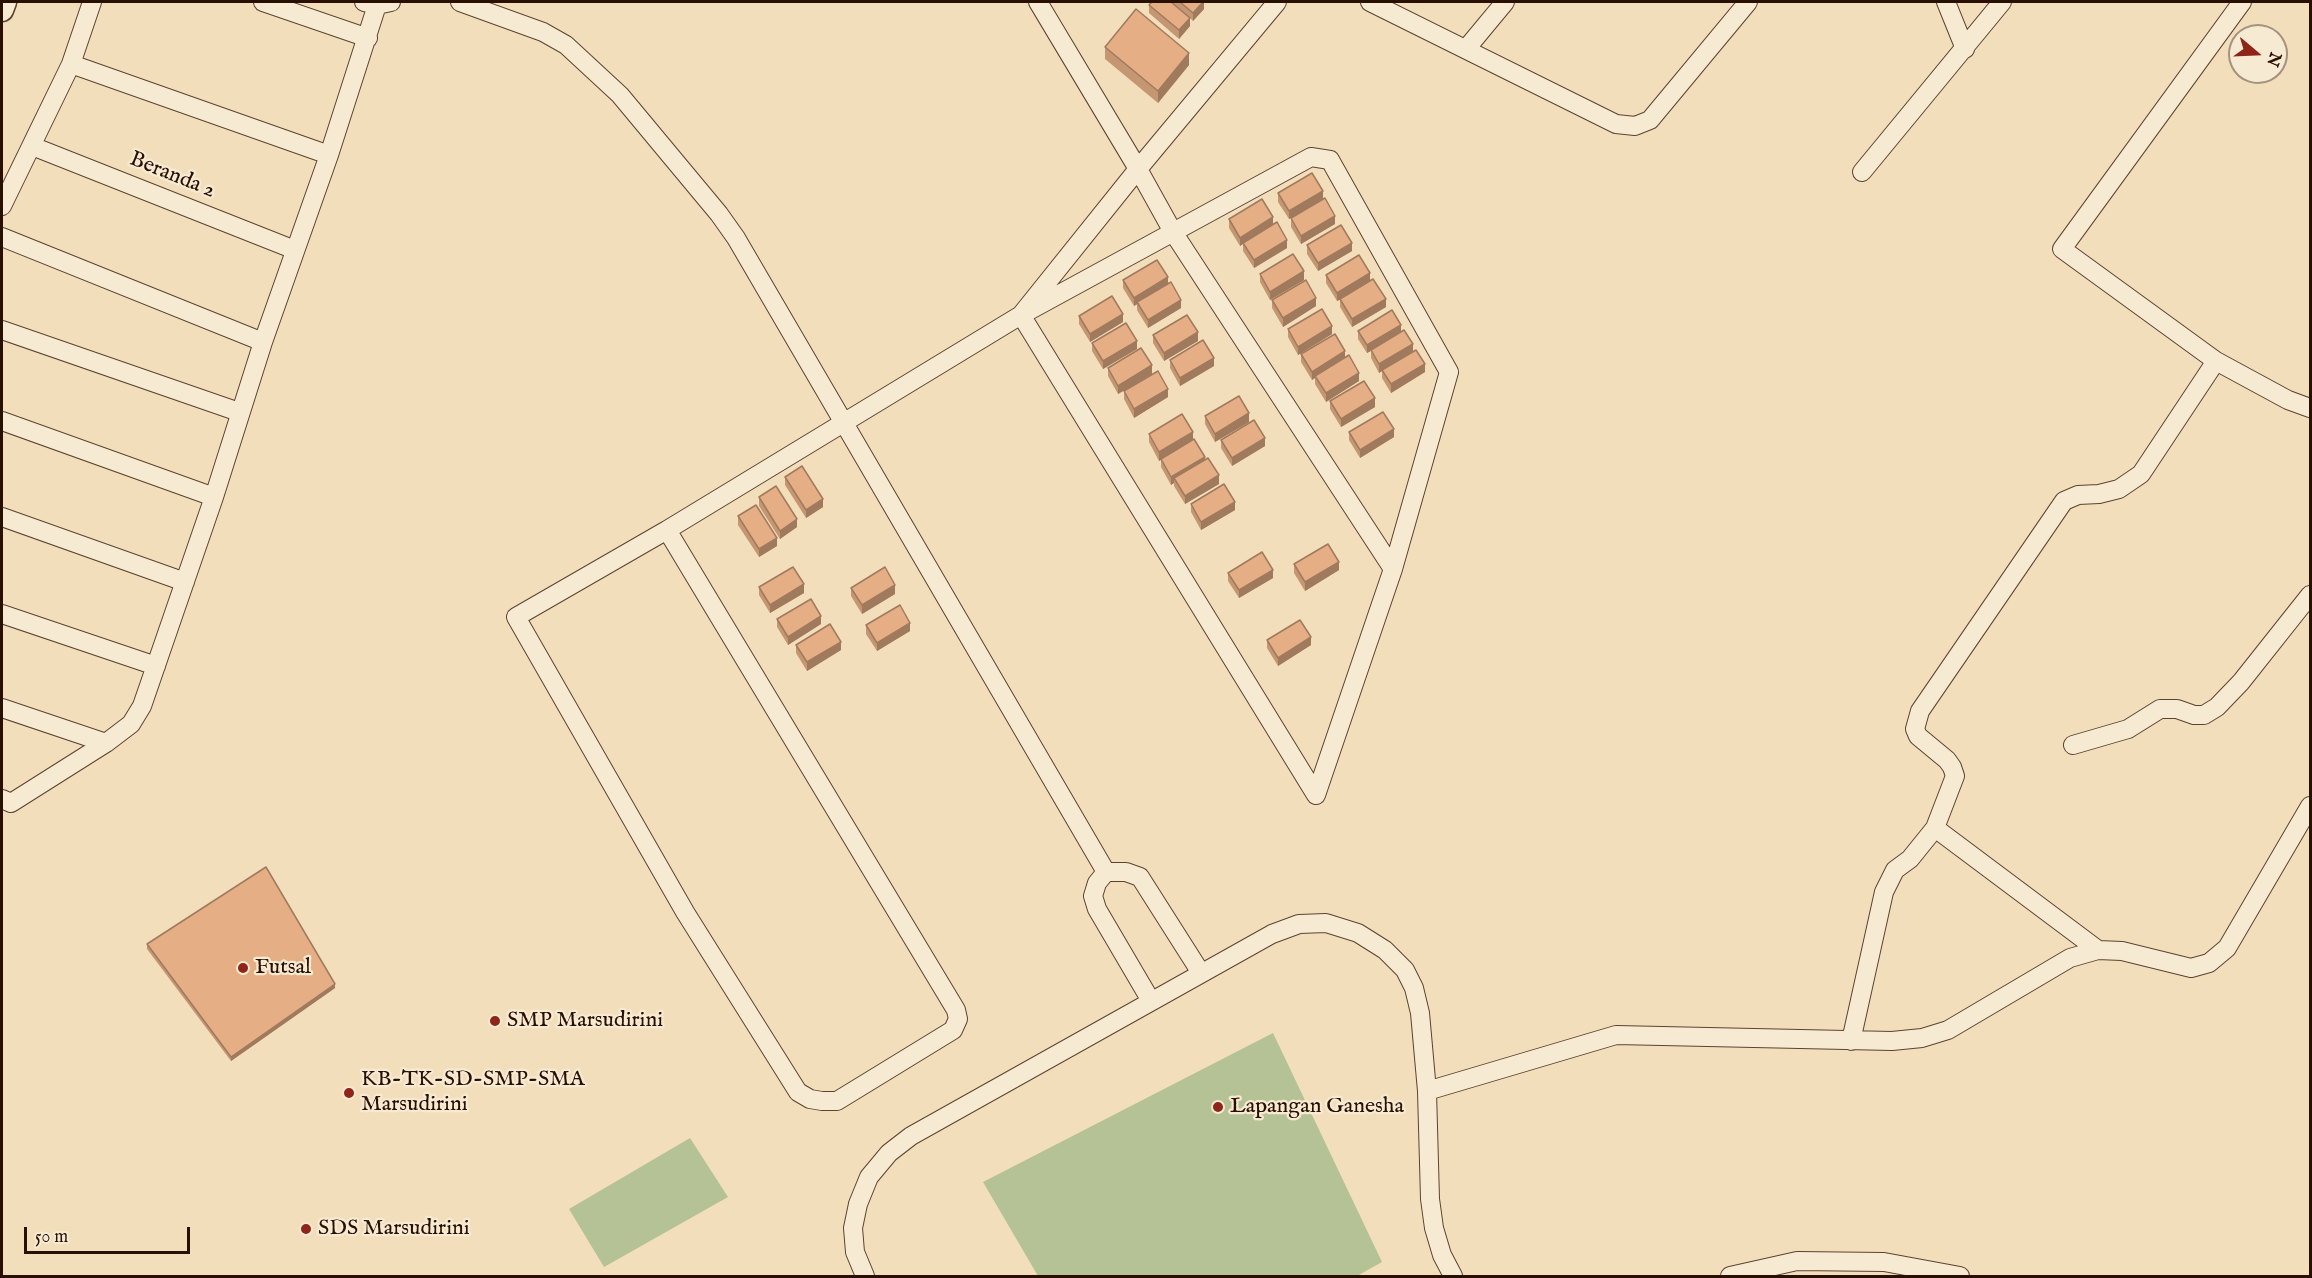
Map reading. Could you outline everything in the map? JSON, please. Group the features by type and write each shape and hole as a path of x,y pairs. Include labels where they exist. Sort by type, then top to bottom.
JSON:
{"street":[{"path":"2,10 5,2"},
{"path":"2,206 71,64 92,2"},
{"path":"263,2 368,38"},
{"path":"460,2 543,32 566,45 620,95 686,173 736,238 1106,872"},
{"path":"1022,315 1138,169 1276,2"},
{"path":"1370,2 1616,124 1635,126 1650,120 1748,2"},
{"path":"1466,49 1505,2"},
{"path":"1946,2 1965,49"},
{"path":"1862,172 2002,2"},
{"path":"2242,2 2062,249 2216,361 2288,400 2310,408"},
{"path":"5,803 106,743 131,724 142,706 214,497 239,412 329,155 368,38 377,3"},
{"path":"1044,4 1173,232 1393,569"},
{"path":"71,64 329,155"},
{"name":"Beranda 2","path":"32,146 295,250"},
{"path":"668,530 956,1010 958,1019 953,1030 837,1101 810,1099 798,1092 685,912 516,617 668,530 1022,315 1311,157 1330,160 1449,372 1393,569 1316,795 1022,315"},
{"path":"2,237 263,342"},
{"path":"2,330 239,412"},
{"path":"1851,1041 1884,892 1894,870 1910,859 1935,828 1955,776 1947,760 1918,736 1915,729 1920,711 2064,501 2078,495 2099,494 2119,489 2140,474 2216,361"},
{"path":"2,421 214,497"},
{"path":"2,517 185,582"},
{"path":"2073,745 2128,729 2160,709 2177,709 2194,715 2204,715 2217,707 2241,682 2310,595"},
{"path":"2,614 156,666"},
{"path":"2,708 106,743"},
{"path":"1426,1091 1616,1035 1851,1041 1922,1038 1948,1030 2070,958 2098,950 2122,951 2191,968 2210,963 2228,948 2310,806"},
{"path":"1935,828 2098,950"},
{"path":"1106,872 1126,872 1140,877 1201,973"},
{"path":"1106,872 1097,883 1093,896 1097,909 1151,1001"},
{"path":"865,1276 855,1252 853,1228 858,1204 869,1177 889,1153 911,1136 1272,934 1299,924 1326,923 1358,933 1385,950 1405,970 1414,988 1420,1013 1426,1091 1430,1199 1434,1228 1442,1255 1453,1276"},
{"path":"1730,1276 1797,1261 1884,1262 1960,1276"}],"green space":[{"name":"Lapangan Ganesha","path":"1273,1033 1382,1262 1357,1276 1038,1276 983,1182"},
{"path":"690,1138 728,1197 604,1267 569,1209"}],"building":[{"path":"1152,2 1171,2 1190,18 1179,30 1149,5"},
{"path":"1180,2 1203,2 1193,13"},
{"path":"1136,9 1189,53 1158,91 1105,47"},
{"path":"1312,173 1323,191 1289,211 1278,193"},
{"path":"1325,198 1335,216 1301,236 1291,218"},
{"path":"1262,199 1273,217 1240,238 1229,219"},
{"path":"1277,222 1287,240 1254,260 1243,243"},
{"path":"1341,225 1352,243 1318,263 1307,245"},
{"path":"1293,254 1304,271 1270,292 1260,274"},
{"path":"1359,255 1370,273 1337,293 1326,275"},
{"path":"1157,260 1168,277 1134,298 1123,280"},
{"path":"1373,279 1386,299 1352,319 1340,299"},
{"path":"1306,280 1316,298 1283,318 1272,300"},
{"path":"1171,282 1181,300 1148,320 1137,302"},
{"path":"1112,296 1123,314 1090,334 1079,316"},
{"path":"1322,309 1332,326 1298,347 1288,329"},
{"path":"1392,310 1401,325 1367,345 1358,331"},
{"path":"1187,315 1198,332 1164,353 1153,335"},
{"path":"1126,323 1137,341 1103,361 1092,343"},
{"path":"1404,330 1413,344 1379,364 1371,350"},
{"path":"1335,334 1345,351 1312,372 1301,354"},
{"path":"1203,340 1214,358 1180,378 1170,360"},
{"path":"1141,348 1152,365 1118,386 1108,368"},
{"path":"1416,350 1425,364 1391,384 1382,370"},
{"path":"1349,355 1359,373 1326,393 1315,376"},
{"path":"1158,371 1168,389 1134,409 1124,391"},
{"path":"1364,381 1375,398 1341,419 1330,401"},
{"path":"1239,396 1249,413 1215,434 1205,416"},
{"path":"1383,412 1394,429 1360,450 1349,432"},
{"path":"1182,414 1193,432 1159,452 1149,434"},
{"path":"1254,420 1265,438 1232,458 1221,440"},
{"path":"1194,439 1205,457 1171,477 1161,459"},
{"path":"1208,458 1219,475 1185,496 1174,478"},
{"path":"802,466 823,499 806,510 785,477"},
{"path":"1224,484 1235,502 1201,522 1191,504"},
{"path":"776,486 797,519 780,531 759,497"},
{"path":"756,505 777,538 759,549 738,516"},
{"path":"1328,544 1339,562 1305,582 1294,564"},
{"path":"1262,552 1273,570 1239,590 1228,573"},
{"path":"793,567 804,584 770,605 759,587"},
{"path":"885,567 895,585 862,605 851,588"},
{"path":"811,599 821,616 788,637 777,619"},
{"path":"900,605 910,623 877,643 866,625"},
{"path":"1300,620 1311,637 1278,658 1267,640"},
{"path":"830,624 841,642 807,662 796,645"},
{"name":"Futsal","path":"266,867 335,984 231,1057 147,944"}],"place":[{"name":"Futsal","path":"243,968"},
{"name":"SMP Marsudirini","path":"495,1021"},
{"name":"KB-TK-SD-SMP-SMA Marsudirini","path":"349,1093"},
{"name":"Lapangan Ganesha","path":"1218,1107"},
{"name":"SDS Marsudirini","path":"306,1229"}]}
